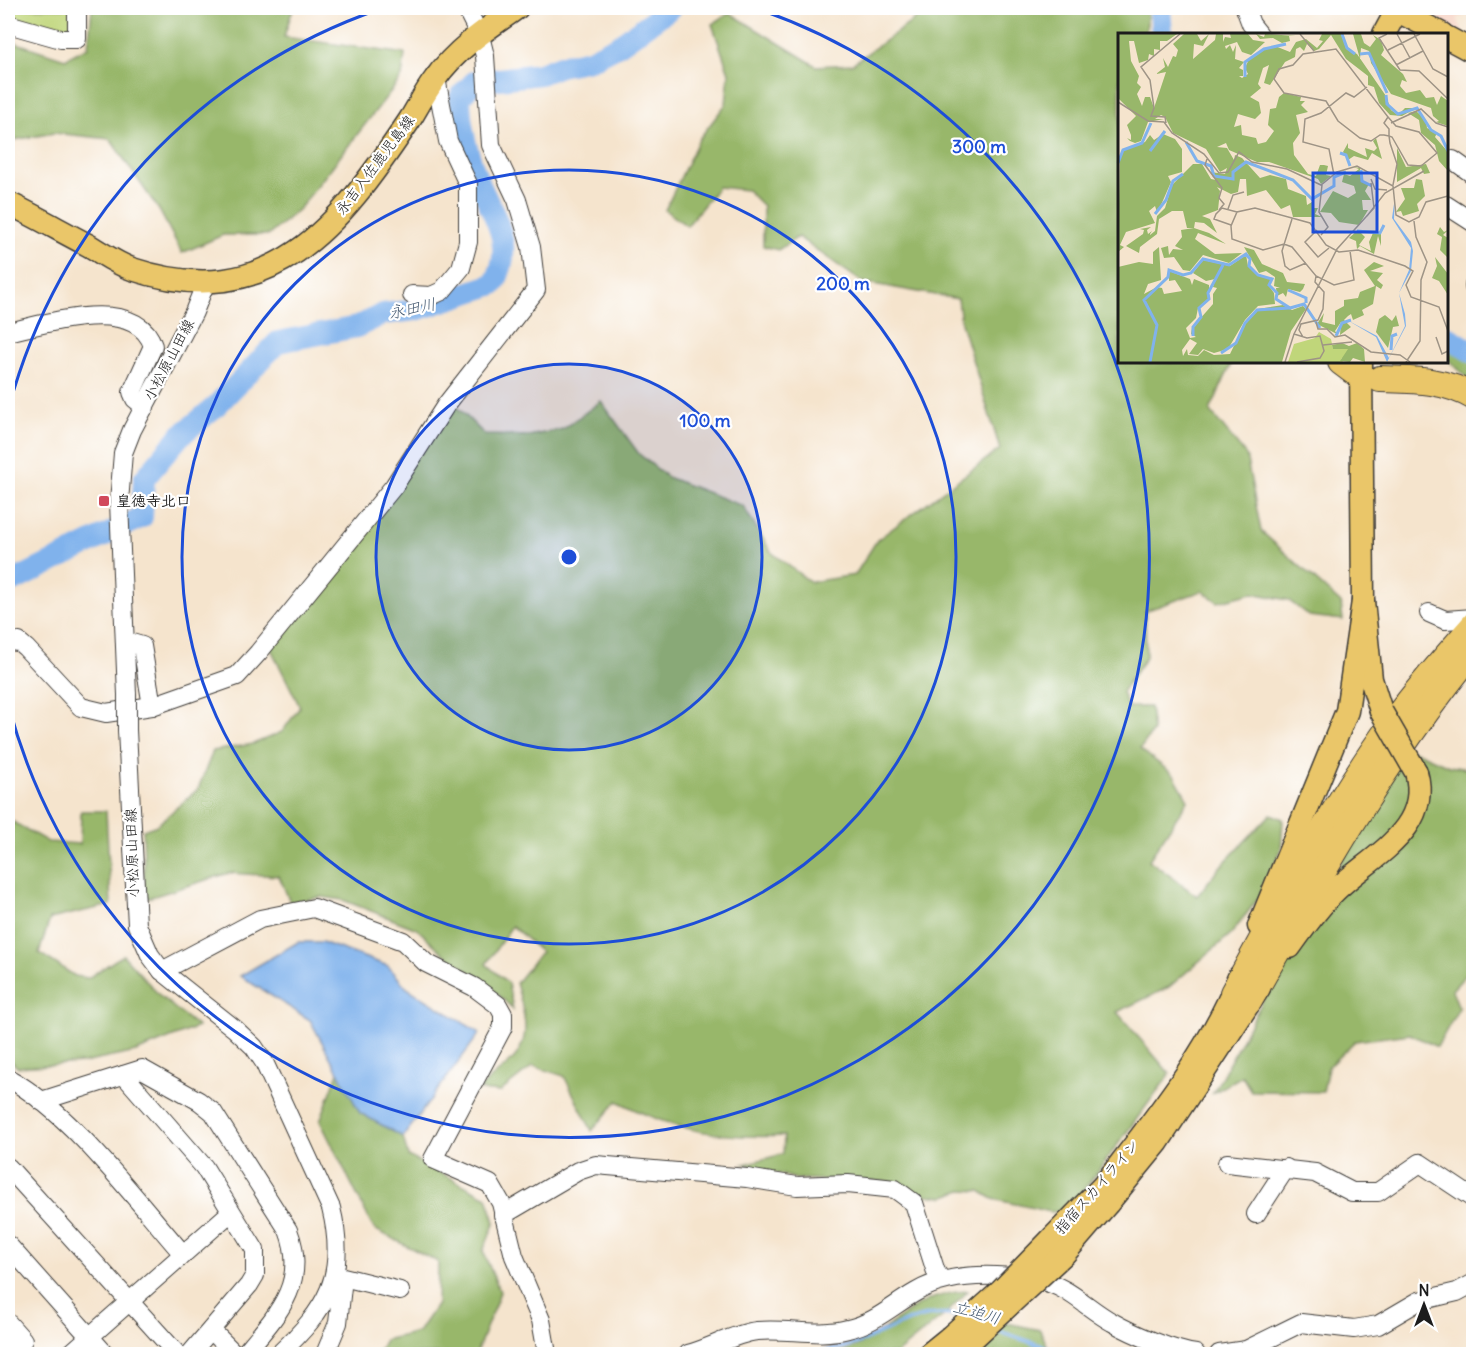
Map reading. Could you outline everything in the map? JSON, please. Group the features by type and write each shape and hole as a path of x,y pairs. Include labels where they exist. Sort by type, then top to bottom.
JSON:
{"highway":[{"path":"1438,363 1473,386"},
{"path":"1380,379 1439,382 1456,387 1473,397"},
{"path":"1241,997 1294,883 1366,763 1405,708 1464,648 1473,625"}],"main road":[{"name":"永吉入佐鹿児島線","path":"8,203 129,268 179,281 225,282 272,266 320,234 374,172 435,78 458,52 482,46 517,8"},
{"path":"1384,33 1395,9 1440,33"},
{"path":"1448,38 1473,52"},
{"path":"1241,997 1333,893 1403,833 1412,821 1419,793 1416,772 1381,711 1371,679 1363,601 1352,364"},
{"path":"1241,997 1347,711 1352,690 1363,601"},
{"name":"指宿スカイライン","path":"929,1354 957,1345 1064,1254 1106,1195 1158,1142 1210,1066 1241,997"}],"street":[{"path":"8,24 61,39 77,39 77,8"},
{"path":"8,641 19,642 81,707 91,712 106,713 152,706 237,676 394,486 446,405 536,290 531,247 517,200 491,146 482,46 466,8"},
{"path":"1245,8 1251,24 1258,33"},
{"path":"412,295 430,296 442,291 461,268 468,242 468,184 448,141 435,78"},
{"path":"1453,160 1473,175"},
{"path":"1448,206 1473,223"},
{"name":"小松原山田線","path":"206,282 194,312 123,453 119,502 134,908 137,925 150,955 162,971 236,1029 264,1062 331,1208 337,1232 339,1277 306,1329 279,1354"},
{"path":"8,332 99,315 115,316 134,324 150,336 153,346 132,392 135,399 149,400"},
{"path":"1429,613 1445,620 1473,618"},
{"path":"125,641 141,646 144,653 152,706"},
{"path":"162,971 260,920 314,908 403,941 426,963 482,993 498,1005 503,1014 503,1027 433,1159 490,1184 501,1203 514,1256 541,1320 547,1354"},
{"path":"41,1101 142,1069 199,1101 213,1112 288,1230 294,1248 294,1270 289,1294 280,1311 244,1354"},
{"path":"124,1075 204,1167 255,1250 255,1275 190,1354"},
{"path":"8,1078 41,1101 86,1143 183,1254"},
{"path":"1227,1163 1315,1173 1352,1192 1378,1192 1420,1163 1473,1199"},
{"path":"503,1215 578,1171 596,1165 747,1178 797,1186 876,1185 895,1189 914,1203 936,1272 942,1280"},
{"path":"8,1167 177,1354"},
{"path":"1256,1214 1286,1168"},
{"path":"70,1354 231,1212"},
{"path":"8,1245 105,1354"},
{"path":"688,1354 755,1332 824,1333 848,1329 866,1323 916,1292 942,1280 991,1276 1042,1281 1059,1287 1112,1322 1190,1354"},
{"path":"325,1354 338,1323 339,1277 400,1291"},
{"path":"1219,1354 1246,1350 1301,1323 1354,1329 1377,1325 1419,1300 1457,1292 1473,1283"},
{"path":"8,1323 23,1340 8,1354"},
{"path":"211,1329 235,1354"}],"shaded area":[{"path":"1416,8 1473,8 1473,12 1457,18 1464,34"}],"green space":[{"path":"8,8 71,8 71,28 65,33 8,16"},
{"path":"92,8 293,8 284,37 405,54 402,77 300,208 269,235 223,235 182,253 159,210 110,139 54,133 8,141 8,40 65,59 88,47"},
{"path":"931,8 1148,8 1146,33 1118,33 1118,363 1232,363 1210,411 1246,455 1261,531 1341,603 1343,620 1309,616 1288,600 1252,593 1218,602 1202,591 1145,611 1146,657 1122,692 1128,707 1150,707 1153,731 1140,749 1174,775 1188,800 1149,860 1197,896 1220,867 1271,814 1283,819 1281,850 1260,896 1232,933 1169,987 1117,1012 1170,1074 1069,1210 1051,1212 993,1199 980,1191 962,1190 943,1197 919,1194 896,1182 796,1179 744,1164 783,1154 784,1136 739,1136 698,1131 658,1120 617,1101 592,1131 564,1076 533,1066 500,1092 479,1090 516,1056 521,1046 525,1026 516,983 541,952 512,926 486,964 508,983 513,1009 487,984 444,954 417,929 343,900 322,897 290,902 279,876 229,873 145,899 143,830 157,825 198,789 213,751 253,744 282,732 300,707 270,647 455,405 485,435 529,436 563,429 601,401 639,454 667,477 743,506 771,552 810,582 855,575 877,540 1000,449 961,323 958,299 862,282 798,237 778,250 763,246 763,206 747,190 718,187 687,226 665,210 699,139 726,104 729,73 712,24 730,13 816,66 852,64"},
{"path":"1448,347 1473,353 1473,384 1448,359"},
{"path":"1408,748 1449,766 1473,770 1473,967 1452,990 1459,1008 1437,1047 1410,1034 1355,1041 1328,1067 1323,1092 1251,1091 1242,1076 1213,1093 1295,941"},
{"path":"81,811 106,811 111,905 50,919 39,953 75,976 88,978 123,955 161,997 198,1027 136,1052 83,1063 17,1067 8,1058 8,819 48,842 80,844"},
{"path":"339,1070 360,1113 403,1137 408,1156 487,1197 495,1222 483,1251 500,1292 476,1354 377,1354 385,1340 418,1332 437,1304 438,1262 374,1229 320,1121"},
{"path":"968,1291 948,1312 896,1354 834,1354 861,1344 924,1302 952,1293"},
{"path":"1002,1322 1040,1330 1051,1354 964,1354"}],"water":[{"path":"298,942 322,942 388,966 407,988 480,1033 403,1137 360,1113 310,1020 240,976"}],"waterway":[{"name":"永田川","path":"8,584 142,517 144,479 180,436 215,407 278,342 357,327 383,314 416,310 494,284 501,269 502,241 499,227 469,155 462,126 460,97 474,82 540,74 560,66 590,60 619,45 671,8"},
{"name":"永田川","path":"1160,8 1162,33"},
{"name":"永田川","path":"1448,337 1474,353"},
{"name":"立迫川","path":"812,1354 857,1343 920,1317 933,1314 959,1317"},
{"name":"立迫川","path":"995,1330 1066,1354"}],"place":[{"name":"皇徳寺北口","path":"104,501"}]}
